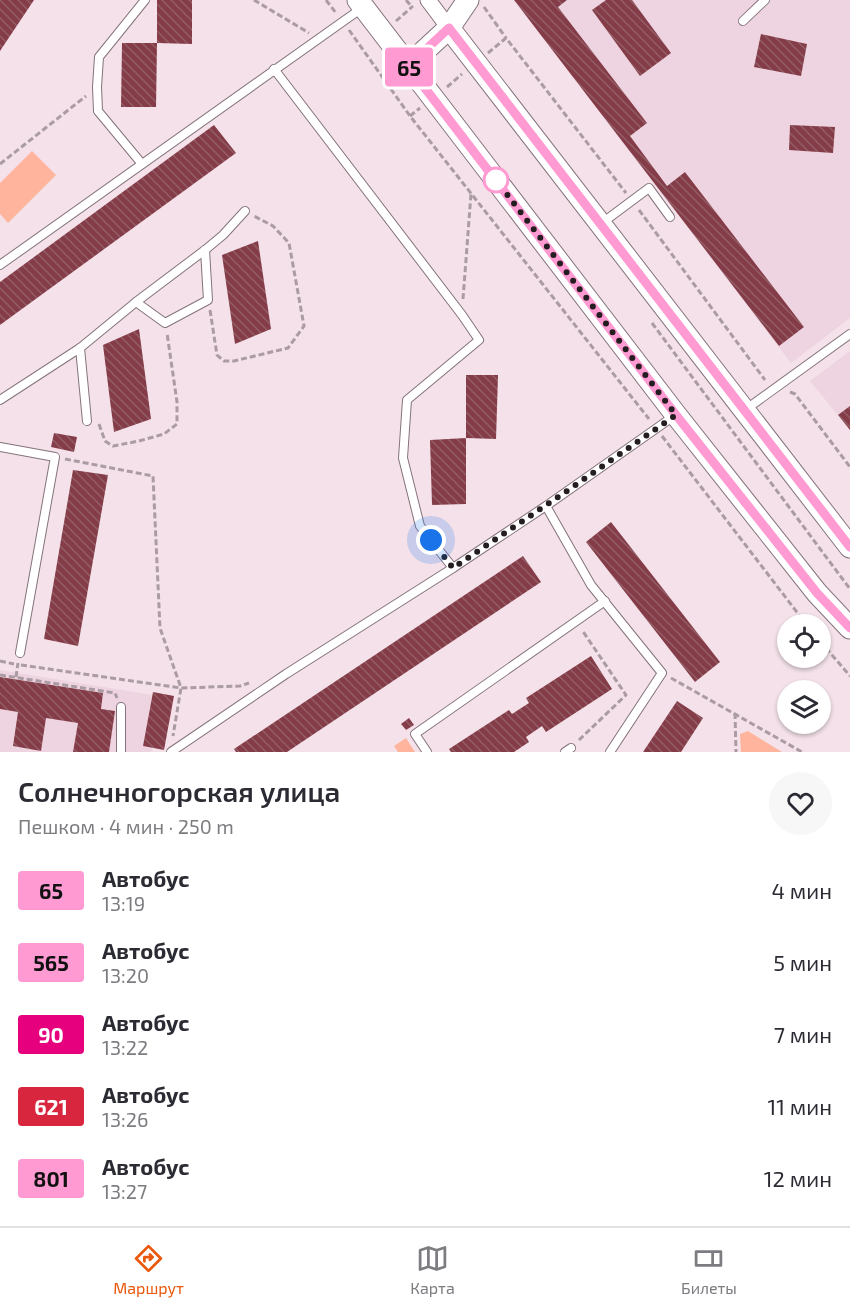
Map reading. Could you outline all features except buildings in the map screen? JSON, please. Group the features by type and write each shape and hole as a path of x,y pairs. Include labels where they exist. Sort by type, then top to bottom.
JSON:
{"main road":[{"path":"408,66 449,28 468,0"},
{"path":"361,4 676,415 817,593 850,628"},
{"path":"449,28 850,548"}],"street":[{"path":"428,0 449,28"}],"lane":[{"path":"142,164 98,111 97,87 99,57 146,0"},
{"path":"744,21 765,0"},
{"path":"0,265 343,22 361,4"},
{"path":"274,69 479,340 407,400 403,458 420,526 453,568"},
{"path":"601,224 649,188 670,217"},
{"path":"0,400 80,348 223,236 245,211"},
{"path":"136,302 165,323 208,300 205,250"},
{"path":"744,411 850,334"},
{"path":"80,348 87,421"},
{"path":"171,752 286,674 546,506 676,415"},
{"path":"0,447 54,457 20,653"},
{"path":"546,506 591,585 662,673 609,752"},
{"path":"427,752 415,734 605,601"},
{"path":"121,707 121,752"}],"path":[{"path":"254,0 319,39"},
{"path":"326,0 410,116 657,429 798,614"},
{"path":"406,0 412,7"},
{"path":"479,0 632,201 763,380 795,394 850,467"},
{"path":"410,116 506,38"},
{"path":"0,164 97,87"},
{"path":"462,315 471,194"},
{"path":"208,300 217,355 224,361 234,361 288,348 304,326 289,243 273,226 245,211"},
{"path":"649,319 850,589"},
{"path":"98,417 99,428 105,441 113,446 164,434 177,424 177,402 165,323"},
{"path":"54,457 153,476 159,628 181,688 172,741"},
{"path":"568,750 626,694 576,621"},
{"path":"831,654 850,676"},
{"path":"0,661 181,688 240,686 251,683"},
{"path":"16,678 18,664"},
{"path":"662,673 802,752"},
{"path":"0,675 115,693 121,707"},
{"path":"735,713 736,752"}],"shaded area":[{"path":"514,0 850,0 850,318 791,363"},
{"path":"32,151 56,175 8,223 0,214 0,183"},
{"path":"850,351 850,430 810,381"},
{"path":"0,670 152,695 143,746 152,748 151,752 0,752"},
{"path":"748,731 782,752 741,752 740,734"},
{"path":"406,738 415,752 398,752 394,746"}],"bus line":[{"name":"65","path":"850,547 449,28 408,66 676,415 817,593 850,628"}],"route":[{"path":"431,540 453,568 676,415 496,180"}]}
